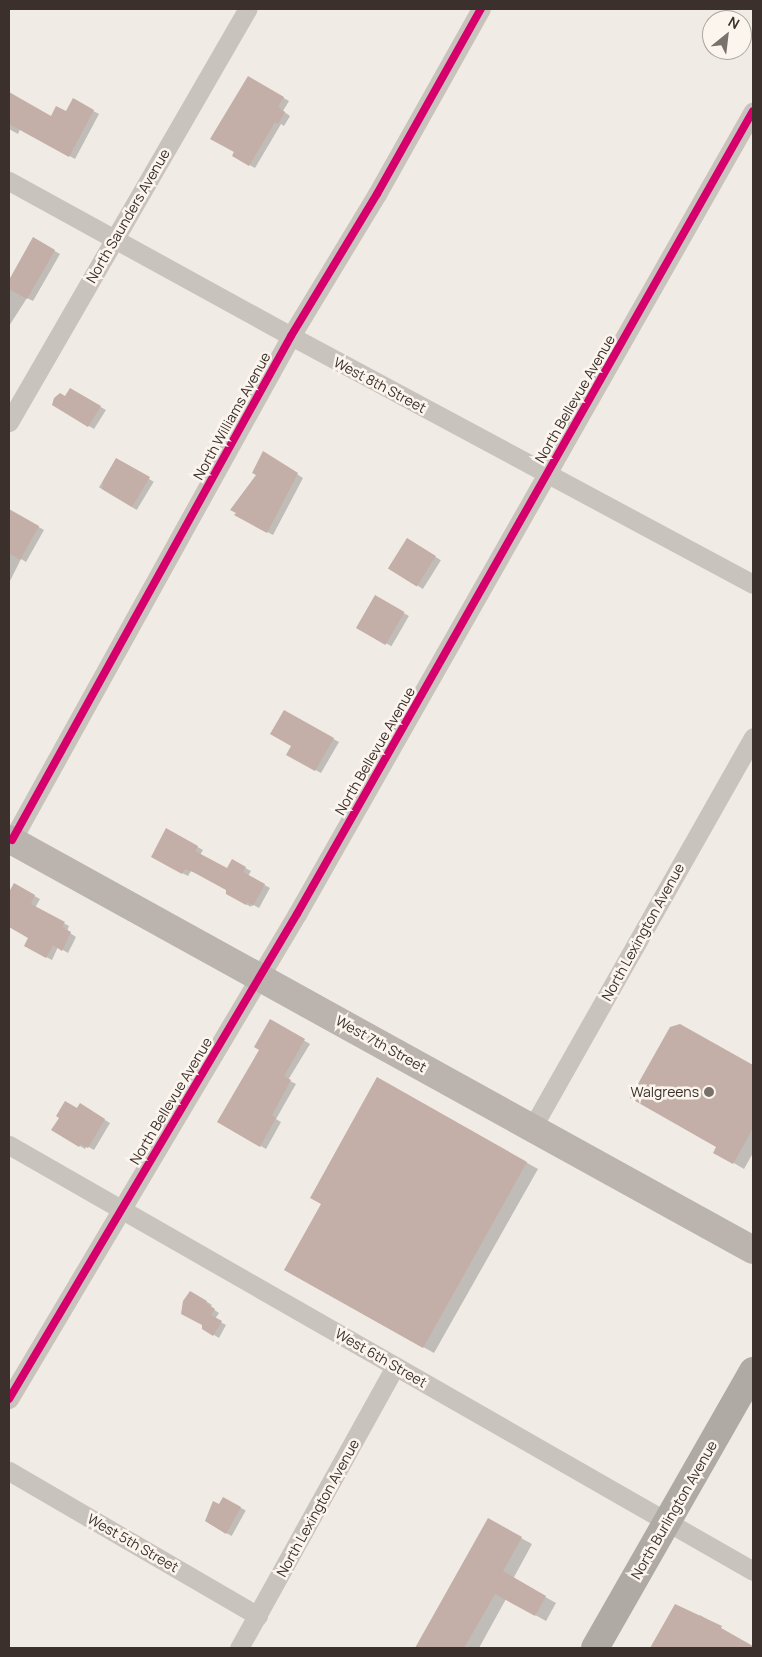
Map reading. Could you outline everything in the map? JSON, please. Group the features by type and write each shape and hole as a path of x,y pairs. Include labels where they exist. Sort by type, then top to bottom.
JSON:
{"highway":[{"name":"North Burlington Avenue","path":"595,1648 753,1371"}],"main road":[{"name":"West 7th Street","path":"10,839 753,1250"}],"street":[{"name":"North Saunders Avenue","path":"9,422 247,9"},
{"name":"North Williams Avenue","path":"10,839 291,336 376,194 481,9"},
{"name":"North Bellevue Avenue","path":"9,1399 260,977 753,111"},
{"name":"West 8th Street","path":"9,181 291,336 753,584"},
{"name":"North Lexington Avenue","path":"532,1128 753,737"},
{"name":"West 6th Street","path":"9,1145 753,1571"},
{"name":"North Lexington Avenue","path":"239,1648 396,1367"},
{"name":"West 5th Street","path":"9,1471 258,1616"}],"building":[{"path":"248,76 284,97 278,107 285,112 278,124 275,122 249,166 232,156 234,152 210,139"},
{"path":"9,92 51,116 56,106 66,111 73,98 94,110 69,157 9,124"},
{"path":"33,237 55,250 27,299 9,289 9,280"},
{"path":"70,388 101,406 88,427 52,405 54,398 60,393 65,396"},
{"path":"263,451 298,473 267,533 234,515 236,513 230,510 256,475 252,473"},
{"path":"116,458 150,477 132,507 102,489 103,481"},
{"path":"9,509 39,526 20,560 9,553"},
{"path":"407,538 436,556 417,587 388,569"},
{"path":"375,595 404,612 385,645 356,628"},
{"path":"284,710 334,738 315,771 286,755 291,746 270,734"},
{"path":"166,828 198,846 195,851 227,868 232,859 246,867 243,872 265,884 253,906 247,902 246,905 226,894 226,890 193,872 185,869 182,874 151,857"},
{"path":"14,883 35,895 31,904 65,922 62,927 71,932 62,951 53,945 46,958 24,946 28,938 9,927 9,892"},
{"path":"270,1019 305,1039 284,1076 291,1080 272,1115 276,1118 260,1147 217,1122 259,1050 254,1047"},
{"path":"680,1024 753,1065 753,1128 733,1164 713,1153 716,1147 630,1098 670,1027"},
{"path":"377,1077 527,1162 423,1348 284,1270 321,1204 310,1198"},
{"path":"65,1101 77,1108 80,1103 105,1119 88,1148 81,1144 79,1147 51,1130 59,1118 56,1116"},
{"path":"190,1291 207,1301 206,1303 215,1309 211,1315 222,1321 213,1336 202,1329 202,1325 181,1314 183,1301"},
{"path":"223,1497 241,1507 226,1534 205,1521 213,1501 219,1504"},
{"path":"488,1518 522,1537 503,1571 546,1596 535,1616 495,1594 464,1648 415,1648"},
{"path":"675,1604 722,1626 721,1628 753,1646 753,1648 650,1648"}],"cycle path":[{"path":"12,840 291,336 377,194 481,9"},
{"path":"9,1399 297,914 753,111"}],"place":[{"name":"Walgreens","path":"709,1092"}]}
